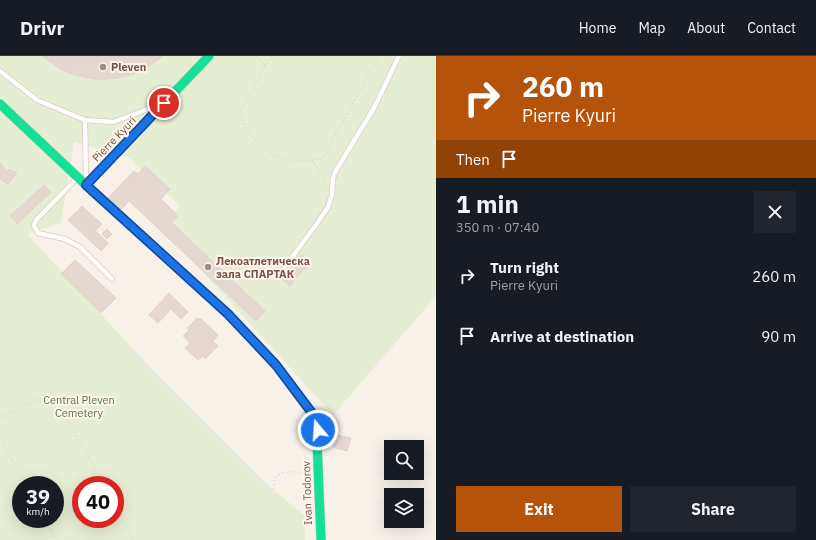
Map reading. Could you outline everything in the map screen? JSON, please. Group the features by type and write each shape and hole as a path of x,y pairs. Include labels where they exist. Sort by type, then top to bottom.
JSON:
{"street":[{"name":"Pierre Kyuri","path":"86,185 209,56"},
{"path":"0,104 86,185"},
{"name":"Ivan Todorov","path":"86,185 228,314 276,365 318,421 317,440 321,540"}],"lane":[{"path":"284,268 316,226 328,207 332,194 335,172 374,108 399,56"},
{"path":"0,71 37,100 84,120 113,122 164,103"},
{"path":"84,120 86,185"},
{"path":"78,177 36,220 34,225 38,233 65,239 80,246 112,279"}],"path":[{"path":"256,56 265,66"},
{"path":"270,56 240,112 243,122 252,137 268,152 288,160 305,161 323,158 379,56"},
{"path":"312,161 332,188"},
{"path":"0,418 52,392 99,476"},
{"path":"0,439 21,476"},
{"path":"274,489 275,478 277,475 282,473 304,473 319,480"},
{"path":"124,522 134,540"},
{"path":"49,528 56,540"}],"green space":[{"name":"Central Pleven Cemetery","path":"0,56 436,56 436,296 333,415 161,226 180,206 129,158 74,142 61,223 27,234 146,363 270,487 305,516 305,540 0,540"}],"building":[{"name":"Pleven","path":"42,56 163,56 141,71 130,75 118,78 94,79 71,74"},
{"path":"0,163 7,171 9,169 17,173 8,184 0,179"},
{"name":"Лекоатлетическа зала СПАРТАК","path":"145,166 170,189 161,199 178,216 171,222 265,311 256,321 129,201 121,210 108,198 134,171 138,174"},
{"path":"44,185 51,192 17,224 10,216"},
{"path":"82,206 102,224 96,230 77,212"},
{"path":"76,212 108,243 101,251 68,220"},
{"path":"107,229 112,234 107,239 102,234"},
{"path":"302,255 310,262 290,286 282,279"},
{"path":"75,260 116,298 101,313 61,274"},
{"path":"169,293 188,312 181,319 171,309 158,323 149,315"},
{"path":"197,318 199,320 200,318 218,335 213,341 218,346 205,359 203,356 198,360 185,348 190,343 183,336 189,330 187,328"},
{"path":"336,435 351,438 347,451 333,447"}],"traffic: fast":[{"path":"86,185 209,56"},
{"path":"0,104 86,185 228,314 276,365 318,421 317,440 321,540"}],"place":[{"name":"Pleven","path":"103,67"},
{"name":"Лекоатлетическа зала СПАРТАК","path":"208,267"}],"route":[{"path":"164,103 86,185 228,314 276,365 318,421 318,430"}]}
